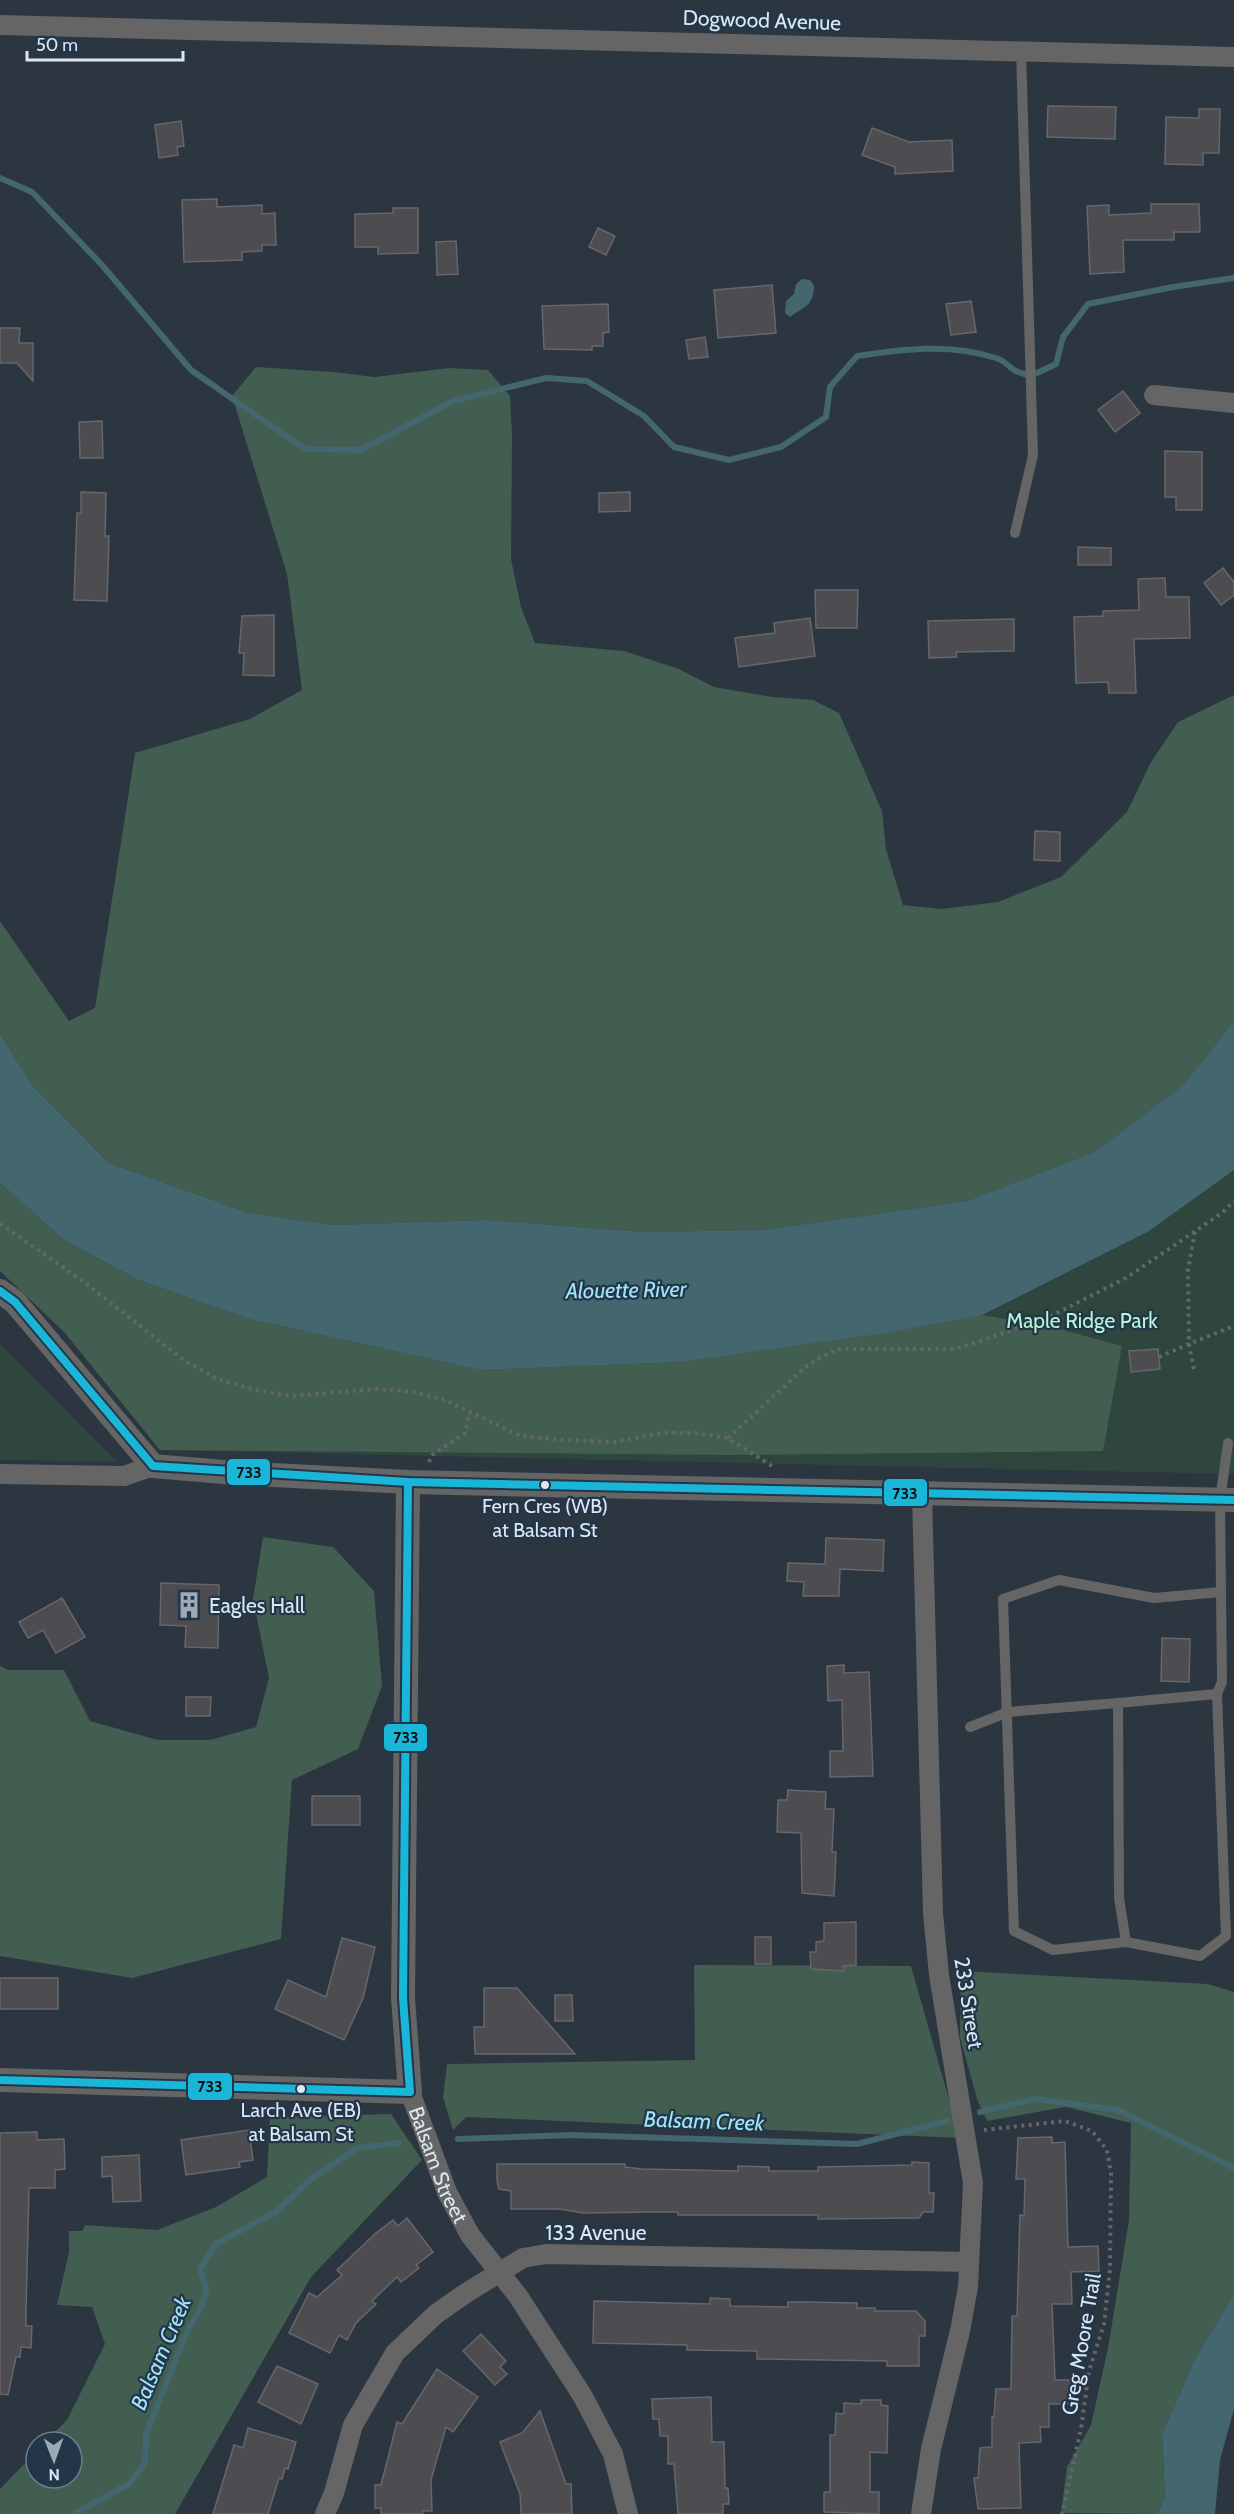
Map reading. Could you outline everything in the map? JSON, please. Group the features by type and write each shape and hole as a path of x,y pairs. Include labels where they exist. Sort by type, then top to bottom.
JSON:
{"street":[{"name":"Dogwood Avenue","path":"0,25 1234,57"},
{"path":"1154,395 1234,404"},
{"path":"0,1291 15,1302 153,1466"},
{"path":"0,1474 124,1476 153,1466 235,1473 408,1482 1227,1500"},
{"name":"Balsam Street","path":"408,1482 403,1998 410,2092 447,2192 470,2235 500,2272 582,2395 608,2444 613,2454 628,2514"},
{"name":"233 Street","path":"921,2514 931,2449 960,2331 969,2262 973,2183 939,1975 933,1912 922,1494"},
{"path":"0,2080 410,2092"},
{"name":"133 Avenue","path":"325,2514 334,2493 353,2425 395,2353 436,2314 523,2258 546,2254 969,2262"}],"lane":[{"path":"1015,533 1033,455 1021,51"},
{"path":"1221,1592 1154,1598 1059,1580 1003,1599 1014,1931 1053,1950 1126,1942 1200,1956 1226,1936 1217,1694 1222,1682 1221,1592 1228,1443"},
{"path":"970,1727 1008,1712 1217,1694"},
{"path":"1118,1703 1119,1898 1126,1942"}],"path":[{"path":"728,1438 809,1364 837,1349 956,1349 1043,1320 1126,1278 1234,1201"},
{"path":"0,1224 83,1281 183,1359 217,1379 255,1390 291,1396 378,1389 413,1392 445,1400 521,1436 616,1442 661,1433 694,1433 728,1438 776,1468 787,1469"},
{"path":"1194,1369 1189,1344 1188,1270 1195,1231"},
{"path":"1159,1357 1234,1326"},
{"path":"428,1465 432,1455 465,1433 470,1413"},
{"name":"Greg Moore Trail","path":"966,2132 1065,2121 1092,2131 1107,2150 1111,2173 1110,2269 1104,2324 1089,2371 1081,2429 1062,2514"}],"green space":[{"name":"Maple Ridge Park","path":"1234,1021 1234,1474 160,1450 163,1183 249,1213 1183,1085"},
{"path":"0,1344 117,1462 0,1460"}],"shaded area":[{"path":"256,367 375,377 449,368 488,370 510,396 511,559 521,607 535,643 624,651 679,669 714,687 772,697 813,700 839,713 882,811 886,849 903,905 942,909 998,902 1061,877 1127,812 1151,762 1178,722 1234,695 1234,1021 1183,1085 1095,1152 967,1201 763,1230 645,1232 486,1220 334,1225 249,1213 109,1163 34,1087 0,1034 0,921 69,1021 95,1008 135,753 250,719 302,690 287,574 232,396"},
{"path":"0,1183 64,1240 136,1279 249,1319 480,1370 681,1362 982,1315 1052,1327 1122,1346 1103,1451 731,1455 160,1450 64,1332 0,1271"},
{"path":"263,1537 333,1547 374,1591 382,1686 358,1749 292,1780 281,1939 132,1978 0,1956 0,1666 8,1670 64,1670 90,1721 158,1740 210,1740 256,1727 269,1678 253,1599"},
{"path":"694,1965 911,1966 960,2138 466,2117 453,2130 443,2097 447,2064 695,2060"},
{"path":"961,1971 1208,1984 1234,1992 1234,2294 1195,2359 1162,2434 1165,2498 1157,2514 1061,2513 1067,2467 1091,2425 1108,2348 1129,2220 1131,2123 1066,2107 987,2121 977,2099 960,2037"},
{"path":"391,2114 422,2160 311,2277 175,2514 0,2514 0,2489 24,2464 24,2490 84,2490 84,2430 57,2430 67,2420 105,2344 92,2307 57,2305 69,2252 69,2231 82,2231 85,2225 157,2230 216,2207 267,2177 270,2117"}],"water":[{"path":"802,279 810,280 814,286 812,298 806,306 790,317 785,313 786,301 794,294 796,284"},
{"name":"Alouette River","path":"1234,1021 1234,1170 1149,1231 982,1315 885,1333 681,1362 480,1370 249,1319 136,1279 64,1240 0,1183 0,1034 34,1087 109,1163 249,1213 334,1225 486,1220 645,1232 763,1230 967,1201 1095,1152 1183,1085"},
{"path":"1234,2294 1234,2409 1220,2460 1215,2514 1157,2514 1165,2498 1162,2434 1195,2359"}],"building":[{"path":"1048,106 1116,107 1115,139 1047,137"},
{"path":"1199,109 1220,109 1219,153 1203,153 1203,165 1165,164 1166,117 1199,118"},
{"path":"181,121 184,146 177,147 178,155 159,158 155,125"},
{"path":"872,128 909,142 952,140 953,171 895,174 895,167 862,155"},
{"path":"217,199 217,207 262,205 262,214 275,213 276,245 262,245 262,251 242,252 242,260 184,262 182,200"},
{"path":"1151,204 1199,204 1200,232 1174,232 1174,240 1123,240 1124,272 1090,274 1087,206 1109,205 1109,215 1151,213"},
{"path":"393,208 418,208 418,253 378,254 378,247 355,247 355,214 393,213"},
{"path":"598,228 615,236 606,255 589,247"},
{"path":"456,241 458,274 437,275 436,242"},
{"path":"772,285 776,333 718,338 714,290"},
{"path":"971,301 976,332 951,335 946,304"},
{"path":"608,304 609,332 603,333 603,346 592,346 592,350 544,349 542,306"},
{"path":"0,328 20,328 19,343 33,343 33,381 17,363 0,363"},
{"path":"705,337 708,357 689,359 686,340"},
{"path":"1123,391 1140,413 1115,432 1098,410"},
{"path":"102,421 103,458 80,458 79,422"},
{"path":"1165,451 1202,452 1202,510 1176,510 1176,497 1165,497"},
{"path":"81,492 106,493 105,536 109,536 107,601 74,600 77,513 81,513"},
{"path":"630,492 630,511 599,512 599,493"},
{"path":"1078,547 1111,548 1111,565 1078,565"},
{"path":"1223,568 1234,582 1234,595 1221,605 1204,583"},
{"path":"1165,578 1166,597 1189,597 1190,638 1134,639 1136,693 1109,693 1108,682 1076,683 1074,617 1103,616 1103,611 1139,610 1138,579"},
{"path":"815,590 858,590 857,628 816,628"},
{"path":"274,615 274,676 243,675 244,653 239,653 242,616"},
{"path":"810,618 815,656 739,667 735,638 775,633 774,623"},
{"path":"1014,619 1014,651 956,652 957,657 929,658 928,621"},
{"path":"1035,831 1060,832 1060,861 1034,860"},
{"path":"1158,1349 1160,1369 1131,1372 1129,1351"},
{"path":"826,1538 884,1540 883,1571 840,1569 839,1596 803,1596 804,1582 787,1581 788,1563 825,1564"},
{"name":"Eagles Hall","path":"161,1583 219,1585 218,1648 185,1647 186,1626 160,1625"},
{"path":"62,1598 85,1637 56,1653 43,1630 28,1638 19,1622"},
{"path":"1162,1638 1190,1639 1189,1682 1161,1681"},
{"path":"844,1665 844,1673 869,1672 873,1776 830,1777 830,1751 843,1751 842,1700 828,1701 827,1666"},
{"path":"186,1697 211,1697 210,1716 186,1716"},
{"path":"788,1790 826,1792 825,1809 834,1809 832,1852 836,1852 834,1896 802,1893 801,1833 777,1832 778,1800 787,1800"},
{"path":"312,1796 360,1796 360,1825 312,1825"},
{"path":"856,1922 856,1965 843,1966 844,1971 811,1969 810,1952 816,1952 816,1942 824,1941 824,1923"},
{"path":"755,1937 771,1937 771,1964 755,1964"},
{"path":"342,1938 375,1947 363,1998 344,2040 275,2009 288,1980 326,1997"},
{"path":"0,1978 58,1978 58,2009 0,2009"},
{"path":"484,1988 517,1988 575,2054 475,2054 474,2027 484,2027"},
{"path":"555,1995 572,1995 573,2021 555,2021"},
{"path":"249,2130 253,2160 239,2162 240,2167 186,2175 181,2140"},
{"path":"37,2132 37,2140 64,2139 65,2169 55,2170 55,2188 29,2188 26,2326 32,2326 31,2348 21,2347 20,2357 16,2357 8,2395 0,2394 0,2133"},
{"path":"1052,2137 1052,2143 1065,2142 1068,2247 1098,2246 1099,2271 1071,2272 1072,2304 1052,2304 1055,2380 1076,2380 1076,2404 1049,2404 1049,2427 1040,2427 1041,2442 1019,2443 1021,2508 978,2509 974,2478 978,2478 980,2448 992,2447 992,2417 994,2417 996,2389 1011,2389 1012,2316 1017,2316 1020,2215 1024,2216 1025,2179 1016,2179 1018,2138"},
{"path":"139,2155 141,2201 113,2202 112,2176 102,2177 102,2157"},
{"path":"912,2162 929,2163 929,2193 934,2193 933,2212 923,2212 919,2218 818,2219 818,2215 678,2215 678,2212 584,2213 559,2209 511,2209 511,2191 499,2189 497,2181 497,2164 625,2164 625,2167 642,2169 738,2171 738,2166 769,2167 769,2171 818,2171 818,2167 912,2165"},
{"path":"407,2218 433,2252 416,2265 419,2268 401,2282 397,2277 372,2301 376,2304 356,2323 347,2340 339,2335 330,2353 289,2333 309,2293 317,2297 342,2275 337,2270 376,2233 393,2220 398,2226"},
{"path":"710,2298 730,2299 730,2306 788,2307 788,2302 857,2303 857,2308 875,2308 875,2311 916,2311 925,2321 925,2336 919,2336 919,2366 887,2366 887,2361 757,2359 757,2351 687,2350 687,2345 593,2343 594,2301 710,2304"},
{"path":"481,2334 506,2361 500,2367 507,2374 495,2385 463,2351"},
{"path":"277,2366 318,2384 301,2424 258,2402"},
{"path":"437,2369 478,2397 453,2432 446,2427 431,2480 432,2511 423,2511 423,2514 381,2514 381,2508 375,2508 375,2485 381,2485 397,2422 402,2424"},
{"path":"711,2397 712,2442 724,2442 725,2488 728,2488 729,2504 723,2504 723,2514 678,2514 674,2464 668,2464 668,2436 660,2436 659,2419 653,2419 652,2399"},
{"path":"861,2400 881,2400 881,2405 888,2406 887,2453 870,2452 870,2492 879,2492 879,2514 824,2512 824,2492 830,2492 830,2435 835,2435 836,2413 844,2414 844,2403 861,2404"},
{"path":"540,2411 566,2484 571,2484 572,2514 521,2514 520,2494 500,2442 522,2433"},
{"path":"248,2428 296,2442 288,2469 285,2468 282,2479 279,2478 268,2514 213,2514 234,2445 243,2448"}],"waterway":[{"path":"0,178 32,192 102,265 191,370 305,449 361,450 453,401 546,378 587,381 644,416 674,447 729,460 781,447 826,417 830,387 857,356 909,350 961,350 996,358 1016,371 1028,375"},
{"path":"1037,373 1056,364 1063,337 1088,304 1173,287 1234,278"},
{"name":"Balsam Creek","path":"980,2112 1035,2099 1118,2110 1234,2168"},
{"name":"Balsam Creek","path":"458,2139 571,2135 857,2144 947,2121"},
{"name":"Balsam Creek","path":"74,2514 129,2484 145,2463 146,2434 188,2329 200,2310 207,2290 200,2269 217,2243 276,2212 312,2178 357,2148 399,2143"}],"transit line":[{"name":"733","path":"0,1291 15,1302 153,1466 408,1482 1234,1500"},
{"name":"733","path":"0,2080 410,2092 403,1998 408,1482"}],"place":[{"name":"Fern Cres (WB) at Balsam St","path":"545,1485"},
{"name":"Eagles Hall","path":"189,1605"},
{"name":"Larch Ave (EB) at Balsam St","path":"301,2089"}]}
